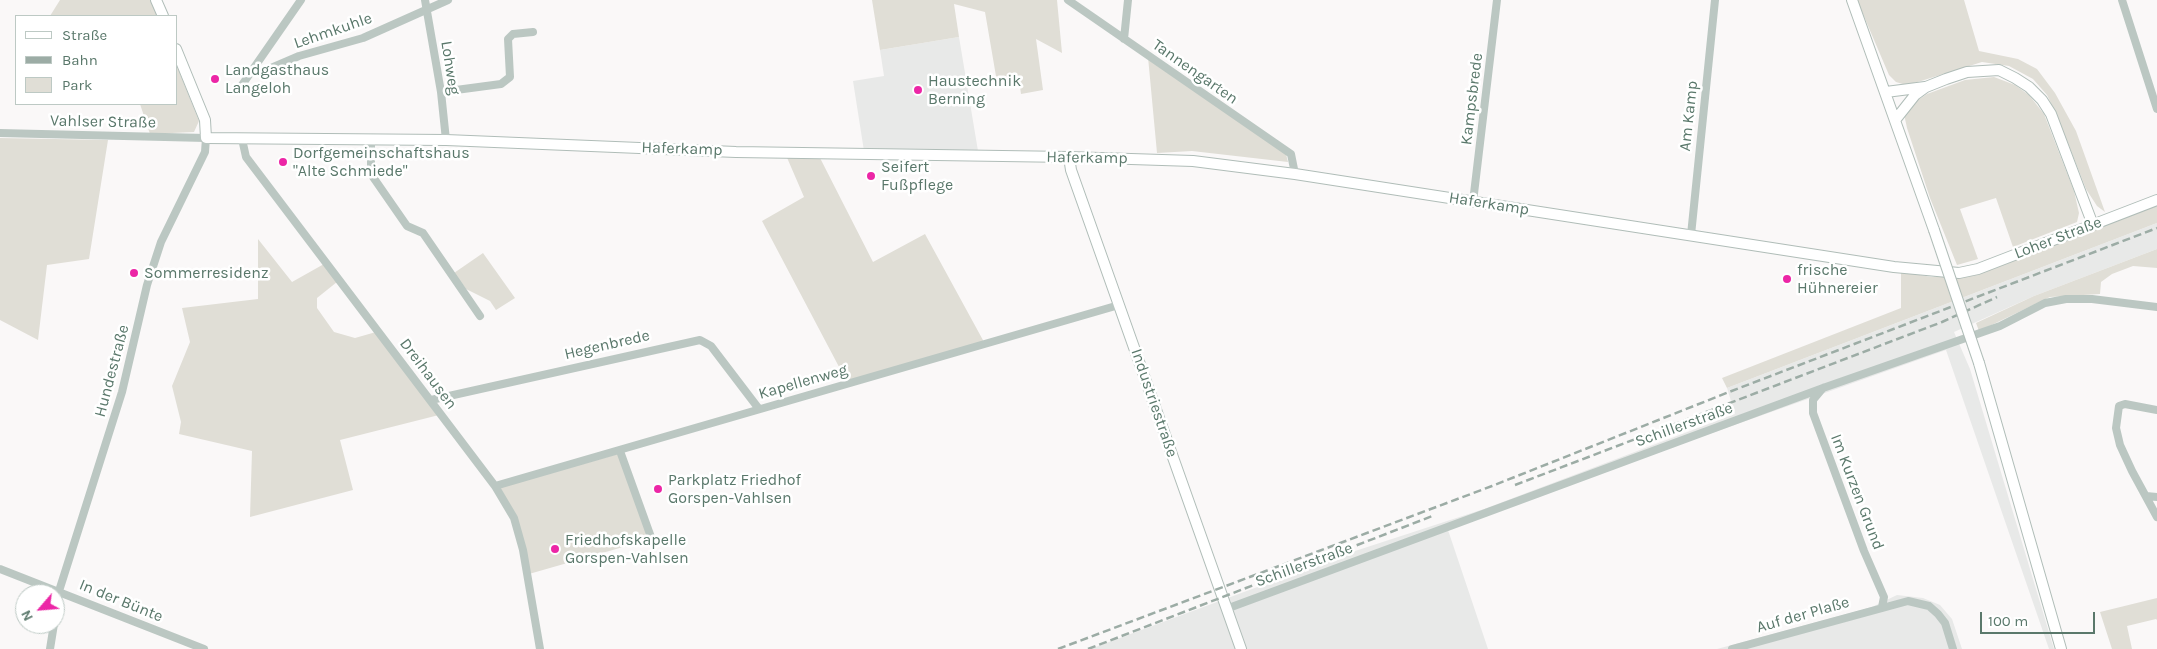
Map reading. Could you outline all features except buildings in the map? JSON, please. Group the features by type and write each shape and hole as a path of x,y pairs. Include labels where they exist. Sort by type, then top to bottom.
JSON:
{"street":[{"path":"156,0 163,15"},
{"path":"242,86 301,0"},
{"name":"Lohweg","path":"424,0 441,92 446,140"},
{"name":"Lehmkuhle","path":"253,68 257,71 264,71 299,56 363,38 448,0"},
{"name":"Tannengarten","path":"1068,0 1291,154 1295,174"},
{"path":"1124,39 1128,0"},
{"name":"Kampsbrede","path":"1473,202 1497,0"},
{"name":"Am Kamp","path":"1691,235 1715,0"},
{"path":"1852,0 1896,119 1978,363 2062,649"},
{"path":"2122,0 2157,109"},
{"path":"441,92 501,84 510,77 508,39 513,34 533,32"},
{"path":"178,54 205,120 206,138"},
{"path":"1887,96 1926,87 1966,72 1999,70 2030,87 2051,114 2093,225"},
{"path":"1896,119 1906,104 1926,87"},
{"path":"1887,96 1915,95"},
{"name":"Vahlser Straße","path":"0,133 206,138"},
{"name":"Haferkamp","path":"206,138 446,140 736,152 1069,157 1193,161 1295,174 1894,267 1959,273"},
{"name":"Hundestraße","path":"60,584 122,392 148,286 161,242 205,152 206,138"},
{"name":"Dreihausen","path":"242,139 246,157 495,486 519,531 540,649"},
{"path":"371,140 371,171 373,177 407,226 423,233 480,316"},
{"name":"Industriestraße","path":"1069,157 1071,170 1240,649"},
{"name":"Loher Straße","path":"1959,273 1978,269 2157,200"},
{"name":"Schillerstraße","path":"1226,609 1823,388 2000,326 2045,303 2066,299 2092,298 2157,306"},
{"name":"Kapellenweg","path":"495,486 1119,305"},
{"name":"Hegenbrede","path":"431,400 700,340 711,346 759,410"},
{"name":"Im Kurzen Grund","path":"1823,388 1814,400 1813,413 1864,551 1884,597 1882,607"},
{"path":"2157,410 2125,404 2119,406 2116,428 2120,445 2157,517"},
{"path":"620,451 651,537"},
{"path":"2146,496 2157,496"},
{"name":"In der Bünte","path":"0,569 40,584"},
{"name":"In der Bünte","path":"65,594 204,649"},
{"name":"Auf der Plaße","path":"1732,649 1908,601 1929,606 1945,622 1954,649"},
{"path":"50,649 52,634"}],"shaded area":[{"path":"959,37 978,151 864,151 853,81 884,76 880,50"},
{"path":"2157,223 2157,249 2034,296 1954,332 1970,369 2054,649 2049,649 1946,350 1447,527 1488,649 1090,649 1352,552 1484,509 1735,414 1727,388"},
{"path":"1897,595 1923,598 1940,605 1952,619 1962,649 1717,649 1872,607"}],"green space":[{"path":"60,0 151,0 158,15 51,15"},
{"path":"872,0 1057,0 1062,53 1036,39 1043,90 1021,94 1019,79 997,82 985,12 954,4 959,37 880,50"},
{"path":"1857,0 1964,0 1979,51 2018,59 2037,69 2055,93 2076,131 2105,212 2097,206 2086,189 2047,95 2033,79 2009,66 1982,62 1906,85 1896,82 1889,75"},
{"path":"1148,57 1286,154 1288,162 1192,151 1157,153"},
{"path":"178,69 199,121 194,132 150,134 140,105 178,105"},
{"path":"1994,77 2015,85 2029,95 2044,114 2074,191 2079,213 2077,222 2013,247 1996,198 1960,209 1978,259 1957,265 1930,198 1904,114 1909,106 1927,94 1965,80"},
{"path":"0,138 108,140 89,259 47,265 38,340 0,320"},
{"path":"785,153 818,154 873,262 925,234 984,342 847,382 762,221 804,197"},
{"path":"2157,206 2157,223 1727,388 1722,378 1901,308 1901,272 1932,277 1963,276"},
{"path":"258,239 292,282 324,264 337,282 317,298 317,308 334,332 355,338 376,332 439,415 340,440 353,490 250,517 252,451 179,434 181,422 172,386 190,342 182,308 258,299"},
{"path":"2157,249 2157,268 2133,266 2112,274 2101,282 2100,294 2050,297 1979,331 1976,323 2034,296"},
{"path":"483,253 515,298 496,310 490,301 466,289 454,273"},
{"path":"621,453 651,539 529,574 525,547 499,488"},
{"path":"2157,598 2157,620 2127,626 2132,649 2112,649 2100,612"}],"railway":[{"path":"1058,649 1492,486 1729,392 2157,228"},
{"path":"1515,485 1942,322 1997,297"},
{"path":"1088,649 1435,515"}],"place":[{"name":"Landgasthaus Langeloh","path":"215,79"},
{"name":"Haustechnik Berning","path":"918,90"},
{"name":"Dorfgemeinschaftshaus \"Alte Schmiede\"","path":"283,162"},
{"name":"Seifert Fußpflege","path":"871,176"},
{"name":"Sommerresidenz","path":"134,273"},
{"name":"frische Hühnereier","path":"1787,279"},
{"name":"Parkplatz Friedhof Gorspen-Vahlsen","path":"658,489"},
{"name":"Friedhofskapelle Gorspen-Vahlsen","path":"555,549"}]}
